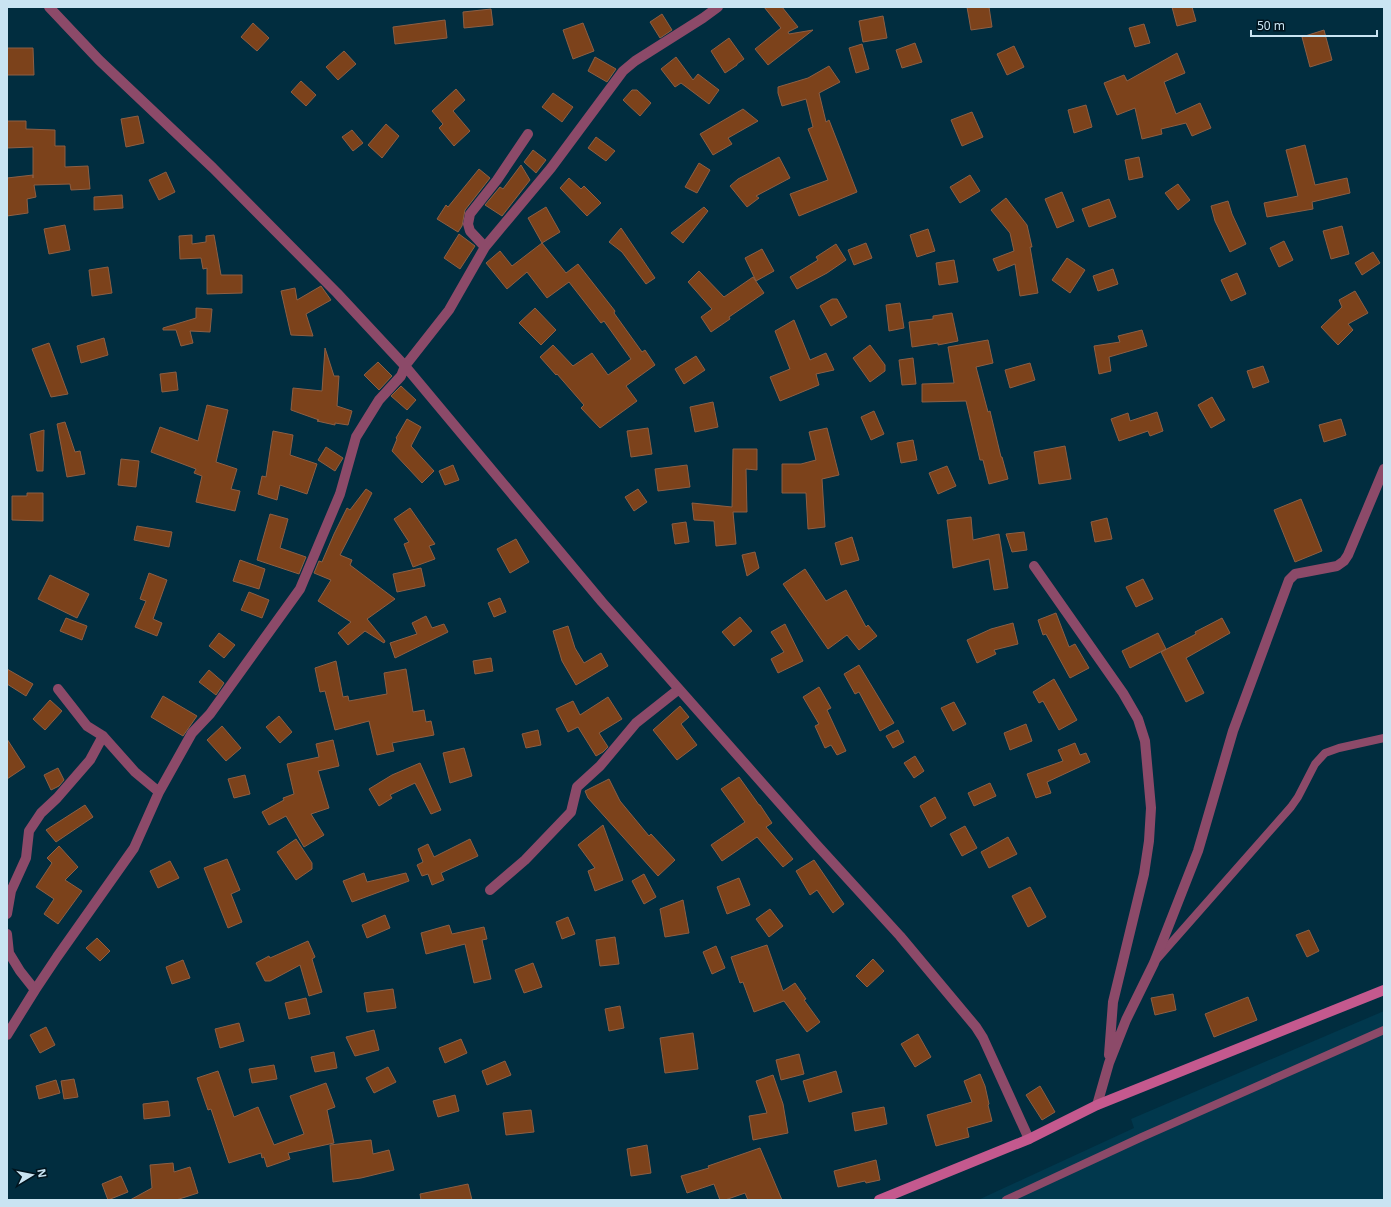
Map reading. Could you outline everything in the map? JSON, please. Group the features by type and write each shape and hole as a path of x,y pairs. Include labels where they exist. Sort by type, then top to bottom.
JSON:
{"street":[{"path":"50,7 99,60 212,168 337,293 405,366 602,602 816,844 900,936 976,1027 983,1038 1029,1138"},
{"path":"7,1035 35,990 134,848 159,792 192,733 210,714 300,589 340,494 356,437 379,400 401,376 405,366 449,310 485,247 551,168 623,71 635,61 718,7"},
{"path":"485,247 470,231 468,224 470,214 497,180 528,134"},
{"path":"1097,1105 1109,1063 1126,1020 1154,963 1198,851 1233,730 1289,580 1295,574 1337,566 1344,561 1348,555 1384,469"},
{"path":"1034,566 1123,693 1138,719 1145,741 1151,808 1149,840 1144,874 1113,1002 1109,1063"},
{"path":"58,689 87,726 103,736 135,772 159,792"},
{"path":"490,890 525,860 571,812 577,787 600,766 636,723 679,689"},
{"path":"7,914 11,891 26,858 29,831 41,813 57,798 90,760 103,736"},
{"path":"7,934 9,953 20,971 35,990"},
{"path":"880,1200 1029,1138 1097,1105 1384,990"}],"lane":[{"path":"1154,963 1291,807 1298,797 1315,764 1325,753 1339,748 1384,738"},
{"path":"1006,1200 1024,1196 1142,1137 1384,1030"}],"shaded area":[{"path":"1384,1011 1384,1200 978,1200 1134,1128 1131,1119"}],"building":[{"path":"764,7 782,7 798,27 788,32 789,34 813,30 768,65 755,49 781,28"},
{"path":"967,7 989,7 992,27 971,30"},
{"path":"1172,7 1192,7 1196,21 1177,26"},
{"path":"491,9 493,25 464,28 463,12"},
{"path":"662,14 672,30 660,38 650,22"},
{"path":"883,16 887,38 863,42 859,21"},
{"path":"445,20 447,38 395,44 393,27"},
{"path":"253,23 269,38 257,51 241,37"},
{"path":"583,23 594,51 573,59 563,30"},
{"path":"1144,24 1150,43 1135,47 1129,28"},
{"path":"1324,30 1332,60 1310,67 1302,37"},
{"path":"729,38 744,59 725,73 711,51"},
{"path":"915,43 922,62 902,68 896,50"},
{"path":"862,44 869,69 856,73 849,48"},
{"path":"1014,46 1024,67 1007,75 997,54"},
{"path":"7,48 33,48 34,75 7,75"},
{"path":"344,51 356,64 338,80 326,67"},
{"path":"1177,53 1185,73 1164,82 1176,114 1200,103 1211,128 1192,136 1186,123 1161,129 1162,134 1142,139 1135,108 1117,115 1104,83 1124,75 1127,81"},
{"path":"595,57 616,69 607,82 588,71"},
{"path":"676,57 693,80 698,74 719,90 709,104 681,83 675,87 661,69"},
{"path":"829,66 840,82 819,93 826,122 829,120 857,192 799,216 790,194 828,180 808,129 813,127 806,99 782,106 778,93 778,87 808,78"},
{"path":"301,81 316,95 306,106 291,92"},
{"path":"456,89 465,100 453,111 470,131 454,146 439,128 443,124 432,111"},
{"path":"632,90 637,90 651,103 640,116 623,100"},
{"path":"553,93 573,107 562,122 542,107"},
{"path":"1086,105 1092,127 1074,133 1068,110"},
{"path":"743,109 758,121 728,138 732,144 713,155 700,134"},
{"path":"972,112 983,137 962,146 951,120"},
{"path":"138,116 144,143 126,147 121,119"},
{"path":"7,121 26,121 26,129 55,130 55,146 65,146 65,167 88,166 90,189 71,190 70,184 34,185 36,197 27,199 28,213 7,216 7,178 33,175 33,147 7,148"},
{"path":"386,124 399,136 382,158 368,145"},
{"path":"352,130 363,143 353,151 342,137"},
{"path":"596,137 615,151 606,161 588,148"},
{"path":"1305,145 1315,185 1347,178 1350,193 1312,202 1313,209 1267,217 1264,203 1298,196 1286,150"},
{"path":"533,150 546,160 536,173 524,162"},
{"path":"779,157 790,178 756,196 759,198 747,207 730,186 738,179"},
{"path":"1139,157 1143,177 1129,180 1125,160"},
{"path":"699,163 710,170 697,193 685,187"},
{"path":"521,165 530,180 502,216 485,205 500,187 503,189"},
{"path":"479,169 490,178 465,210 462,226 458,232 437,219 446,205 448,207"},
{"path":"166,172 175,192 159,200 149,180"},
{"path":"970,175 980,191 960,203 950,187"},
{"path":"569,178 581,189 584,186 601,203 587,216 560,188"},
{"path":"1178,184 1190,200 1178,210 1165,193"},
{"path":"1062,192 1074,221 1057,228 1045,199"},
{"path":"122,195 123,208 94,210 94,197"},
{"path":"1006,198 1027,225 1032,247 1030,247 1038,293 1020,296 1015,264 998,271 993,259 1014,251 1010,233 991,210"},
{"path":"1109,199 1116,217 1089,227 1082,209"},
{"path":"1228,201 1232,214 1246,244 1230,252 1215,221 1211,206"},
{"path":"546,207 560,232 542,243 528,218"},
{"path":"704,207 708,211 683,243 671,233"},
{"path":"65,225 70,250 49,254 44,229"},
{"path":"1342,226 1349,254 1331,259 1323,231"},
{"path":"621,228 655,278 646,284 622,252 609,242"},
{"path":"928,229 935,251 917,257 910,235"},
{"path":"459,234 475,246 460,269 444,258"},
{"path":"192,235 192,244 206,242 206,236 214,235 221,275 242,275 242,293 207,294 207,268 203,269 201,258 180,259 179,236"},
{"path":"1284,241 1293,260 1279,267 1270,248"},
{"path":"542,243 566,273 578,264 615,311 614,313 642,352 645,350 655,365 626,386 637,401 600,428 581,408 584,405 540,357 553,345 573,366 592,353 608,375 631,359 604,321 601,323 569,282 547,298 527,272 507,289 486,263 500,251 512,266"},
{"path":"866,243 872,258 854,265 848,250"},
{"path":"836,244 846,260 827,273 797,289 790,277 818,260 816,257"},
{"path":"762,249 774,271 756,281 745,258"},
{"path":"1373,252 1380,263 1362,275 1355,263"},
{"path":"1067,258 1085,270 1070,293 1052,280"},
{"path":"954,260 958,282 939,285 936,263"},
{"path":"108,267 112,293 92,296 89,270"},
{"path":"1113,269 1118,284 1098,291 1093,276"},
{"path":"699,271 724,297 753,277 764,293 729,317 730,319 711,332 701,317 712,309 688,282"},
{"path":"1237,273 1246,294 1231,301 1221,280"},
{"path":"321,286 331,300 306,314 313,336 291,335 281,291 295,288 297,300"},
{"path":"1355,291 1368,313 1348,324 1353,330 1338,345 1321,327 1342,307 1339,300"},
{"path":"832,299 837,299 847,317 831,326 820,306"},
{"path":"900,303 904,328 889,331 886,305"},
{"path":"196,308 212,309 210,332 190,331 193,343 181,346 176,330 163,330 163,328 196,318"},
{"path":"535,308 556,330 541,345 519,323"},
{"path":"952,313 958,341 938,345 938,343 912,347 909,322 933,319 933,316"},
{"path":"794,320 810,360 826,353 834,370 816,374 819,385 780,401 770,377 790,369 775,331"},
{"path":"1142,330 1147,346 1109,357 1111,371 1099,374 1094,346 1120,342 1118,336"},
{"path":"104,338 108,355 81,363 77,346"},
{"path":"988,340 993,363 976,367 988,412 990,411 1008,479 989,484 983,460 980,460 966,401 922,402 922,384 954,383 948,347"},
{"path":"49,343 68,394 51,397 32,349"},
{"path":"870,345 885,365 885,371 870,382 853,358"},
{"path":"325,348 334,376 339,376 337,406 352,411 348,425 335,423 335,425 317,421 319,420 291,410 293,388 322,391"},
{"path":"696,356 705,370 684,384 675,369"},
{"path":"913,358 916,384 902,385 899,360"},
{"path":"378,362 392,376 379,390 364,375"},
{"path":"1030,363 1035,380 1010,388 1005,370"},
{"path":"1263,366 1269,382 1253,388 1247,371"},
{"path":"176,372 178,390 162,392 160,374"},
{"path":"401,386 416,400 407,410 391,396"},
{"path":"1212,397 1225,420 1211,428 1198,405"},
{"path":"713,402 718,427 695,432 690,407"},
{"path":"207,405 228,410 216,462 237,469 231,489 240,491 235,511 196,502 202,476 194,473 196,469 151,452 160,427 198,441"},
{"path":"874,411 884,434 871,440 861,417"},
{"path":"1157,412 1163,431 1150,436 1148,431 1119,441 1111,419 1128,413 1130,421"},
{"path":"407,419 421,427 411,446 434,471 422,483 392,451 397,439 396,438"},
{"path":"1341,419 1346,435 1324,442 1319,425"},
{"path":"65,422 75,452 80,451 85,474 67,477 57,424"},
{"path":"648,428 652,454 631,457 627,431"},
{"path":"827,428 839,475 822,479 825,527 808,529 806,493 782,493 782,464 801,464 816,460 809,432"},
{"path":"44,430 43,471 37,471 30,434"},
{"path":"273,431 293,435 290,455 317,464 307,494 280,485 277,500 258,494 262,476 266,477"},
{"path":"913,440 917,460 901,463 897,443"},
{"path":"1065,446 1071,479 1039,484 1034,452"},
{"path":"326,447 343,458 335,471 318,460"},
{"path":"733,449 757,449 757,470 746,469 747,512 733,512 736,544 716,546 714,521 694,520 692,503 732,507"},
{"path":"121,459 139,461 136,487 118,485"},
{"path":"453,465 459,480 445,485 439,471"},
{"path":"687,465 690,487 658,491 655,469"},
{"path":"947,466 956,486 938,494 929,473"},
{"path":"366,489 372,493 340,555 352,560 350,565 395,599 367,619 385,641 384,643 365,631 348,645 338,633 351,622 318,601 331,580 314,573 319,561 322,562 347,508 350,510"},
{"path":"638,489 647,502 634,511 625,497"},
{"path":"27,493 43,493 43,521 12,520 12,496 27,496"},
{"path":"1301,499 1322,551 1295,562 1274,510"},
{"path":"410,508 435,544 429,546 435,559 413,567 404,544 409,542 394,519"},
{"path":"270,514 288,519 280,548 306,557 299,574 257,560"},
{"path":"971,517 973,540 999,534 1008,588 994,590 989,559 953,568 947,520"},
{"path":"1107,518 1112,539 1095,542 1091,522"},
{"path":"686,522 689,542 675,544 672,524"},
{"path":"137,526 172,532 169,547 134,540"},
{"path":"1024,532 1027,550 1012,552 1006,534"},
{"path":"852,537 859,560 841,565 835,543"},
{"path":"516,539 529,562 510,573 497,549"},
{"path":"755,552 759,568 747,576 742,555"},
{"path":"240,560 265,569 259,589 233,581"},
{"path":"421,568 425,586 397,592 393,574"},
{"path":"805,569 826,601 846,590 866,627 868,625 877,636 859,650 847,635 828,649 783,584"},
{"path":"149,573 167,580 153,619 162,623 157,636 135,627 146,601 140,599"},
{"path":"50,575 89,594 77,618 38,599"},
{"path":"1143,579 1153,599 1136,607 1126,587"},
{"path":"249,592 269,600 262,618 241,610"},
{"path":"500,598 506,612 494,617 488,603"},
{"path":"1056,613 1069,647 1075,644 1089,668 1070,678 1046,634 1043,635 1038,620"},
{"path":"426,616 432,628 444,624 448,632 395,658 390,643 417,634 412,623"},
{"path":"740,617 752,631 734,646 722,632"},
{"path":"66,618 87,626 82,640 60,631"},
{"path":"1222,618 1230,633 1186,658 1204,693 1186,702 1161,652 1196,634 1195,632"},
{"path":"1013,623 1018,644 994,650 996,654 977,663 967,640 991,629"},
{"path":"785,624 803,661 778,673 771,659 784,652 771,632"},
{"path":"568,626 575,648 584,663 601,653 608,666 576,685 562,661 553,631"},
{"path":"219,633 235,645 224,658 209,646"},
{"path":"1158,633 1166,649 1130,668 1122,651"},
{"path":"491,658 493,671 475,674 473,661"},
{"path":"336,661 343,697 348,696 349,701 387,694 384,673 406,669 413,712 424,710 426,722 431,721 434,735 392,743 394,751 377,755 369,721 335,730 325,691 320,692 315,668"},
{"path":"859,665 894,723 880,731 859,692 855,694 844,674"},
{"path":"7,669 33,684 26,696 7,684"},
{"path":"209,670 224,683 216,695 199,682"},
{"path":"1054,679 1077,720 1059,730 1043,701 1039,703 1033,692"},
{"path":"819,687 831,708 827,710 846,751 837,755 831,745 825,748 815,726 819,724 803,697"},
{"path":"163,696 197,716 183,736 151,717"},
{"path":"608,697 622,719 599,733 608,747 596,756 578,727 568,732 556,709 573,701 580,715"},
{"path":"50,700 62,711 45,730 33,719"},
{"path":"954,702 966,724 953,731 941,708"},
{"path":"680,706 689,717 681,724 697,745 677,760 653,730"},
{"path":"279,716 292,732 280,743 266,727"},
{"path":"1026,724 1032,741 1010,750 1004,733"},
{"path":"222,726 241,748 226,761 207,740"},
{"path":"538,730 541,745 526,748 522,734"},
{"path":"898,730 904,742 893,748 886,736"},
{"path":"7,739 25,767 7,779"},
{"path":"333,740 339,766 318,771 329,808 311,814 324,835 304,847 286,816 269,825 262,812 284,800 283,798 294,794 287,764 319,757 316,744"},
{"path":"1075,743 1080,755 1086,753 1090,762 1047,782 1051,793 1036,798 1027,774 1063,761 1058,750"},
{"path":"464,748 472,776 450,783 443,753"},
{"path":"915,756 924,771 914,778 904,763"},
{"path":"420,763 441,810 431,814 415,783 390,795 392,798 379,806 369,789 392,775"},
{"path":"58,768 64,780 59,786 51,790 44,775"},
{"path":"245,775 250,794 234,798 228,779"},
{"path":"739,777 772,823 766,827 793,859 783,867 757,837 722,861 711,845 745,822 721,789"},
{"path":"609,779 620,801 649,836 651,834 675,860 658,876 588,798 585,791"},
{"path":"990,783 996,796 974,806 968,793"},
{"path":"935,797 946,818 931,827 920,806"},
{"path":"85,805 93,817 56,842 46,830"},
{"path":"603,825 623,880 595,891 588,871 595,868 578,845"},
{"path":"965,826 977,848 962,856 950,834"},
{"path":"1008,837 1017,854 989,868 981,852"},
{"path":"296,839 312,863 312,869 296,880 277,852"},
{"path":"470,839 478,856 441,873 444,880 432,885 428,874 422,876 417,865 423,862 418,849 428,844 434,857"},
{"path":"59,846 78,867 65,880 82,891 58,924 44,914 54,899 36,887 52,863 47,858"},
{"path":"227,859 240,890 231,894 242,922 228,928 204,868"},
{"path":"814,860 844,904 833,913 817,890 810,895 796,871"},
{"path":"170,861 179,878 158,888 150,871"},
{"path":"364,873 367,882 406,873 409,881 352,902 343,881"},
{"path":"644,874 656,897 644,904 632,881"},
{"path":"739,878 750,905 727,914 717,887"},
{"path":"1030,887 1046,917 1028,927 1012,896"},
{"path":"683,900 689,933 665,937 660,909"},
{"path":"770,909 783,926 769,937 756,919"},
{"path":"385,915 390,928 367,938 362,925"},
{"path":"568,917 575,934 562,939 556,922"},
{"path":"449,925 452,934 484,927 487,939 482,940 491,979 474,983 465,944 426,954 421,933"},
{"path":"1309,930 1319,951 1307,957 1296,935"},
{"path":"615,937 619,964 600,966 596,940"},
{"path":"97,938 110,951 100,961 86,948"},
{"path":"308,941 315,957 312,959 322,992 309,996 300,965 270,981 265,981 256,963 269,956 270,958"},
{"path":"767,945 783,991 795,983 806,999 804,1000 820,1022 807,1032 784,1001 754,1012 743,982 740,983 731,957"},
{"path":"716,946 725,968 712,974 703,952"},
{"path":"873,959 884,971 867,987 856,976"},
{"path":"183,960 190,978 172,984 166,967"},
{"path":"533,963 542,987 524,993 515,970"},
{"path":"393,989 396,1008 367,1012 364,993"},
{"path":"1173,994 1176,1010 1155,1015 1151,998"},
{"path":"1248,997 1257,1020 1214,1037 1205,1014"},
{"path":"306,998 310,1014 289,1019 285,1003"},
{"path":"620,1006 624,1028 609,1031 605,1009"},
{"path":"239,1023 244,1041 220,1048 215,1029"},
{"path":"46,1027 55,1045 40,1053 30,1035"},
{"path":"374,1030 379,1050 355,1056 346,1037"},
{"path":"693,1033 698,1069 665,1073 660,1038"},
{"path":"918,1034 931,1057 915,1067 901,1044"},
{"path":"461,1039 467,1053 445,1063 439,1048"},
{"path":"334,1052 337,1068 315,1072 311,1057"},
{"path":"799,1054 804,1074 781,1080 776,1060"},
{"path":"505,1061 511,1075 487,1085 482,1071"},
{"path":"274,1065 277,1079 252,1083 249,1069"},
{"path":"388,1067 396,1082 374,1093 366,1078"},
{"path":"218,1071 234,1117 258,1107 274,1145 304,1134 290,1096 326,1083 335,1107 327,1110 334,1143 288,1153 290,1159 267,1167 261,1153 229,1163 211,1109 208,1110 197,1078"},
{"path":"836,1071 842,1092 809,1102 803,1081"},
{"path":"980,1074 985,1086 992,1121 967,1128 969,1137 936,1146 927,1115 972,1102 964,1081"},
{"path":"773,1075 783,1104 788,1133 753,1140 749,1116 767,1113 756,1081"},
{"path":"74,1079 78,1097 64,1099 61,1081"},
{"path":"56,1080 60,1093 39,1099 36,1086"},
{"path":"1040,1086 1055,1112 1042,1120 1026,1095"},
{"path":"455,1095 459,1111 438,1117 433,1101"},
{"path":"168,1101 170,1116 144,1119 143,1104"},
{"path":"884,1107 887,1124 855,1131 852,1113"},
{"path":"531,1110 534,1132 506,1135 503,1113"},
{"path":"371,1140 373,1154 389,1150 394,1170 361,1178 333,1182 330,1145"},
{"path":"647,1145 651,1173 631,1176 627,1149"},
{"path":"760,1148 782,1200 748,1200 745,1193 725,1200 720,1200 714,1184 687,1193 681,1176 709,1168 708,1166"},
{"path":"876,1160 880,1180 866,1183 865,1181 838,1187 834,1171"},
{"path":"173,1163 174,1172 190,1167 198,1193 176,1200 130,1200 152,1188 150,1165"},
{"path":"121,1176 128,1192 108,1200 102,1184"},
{"path":"468,1184 472,1200 421,1200 420,1194"}]}
